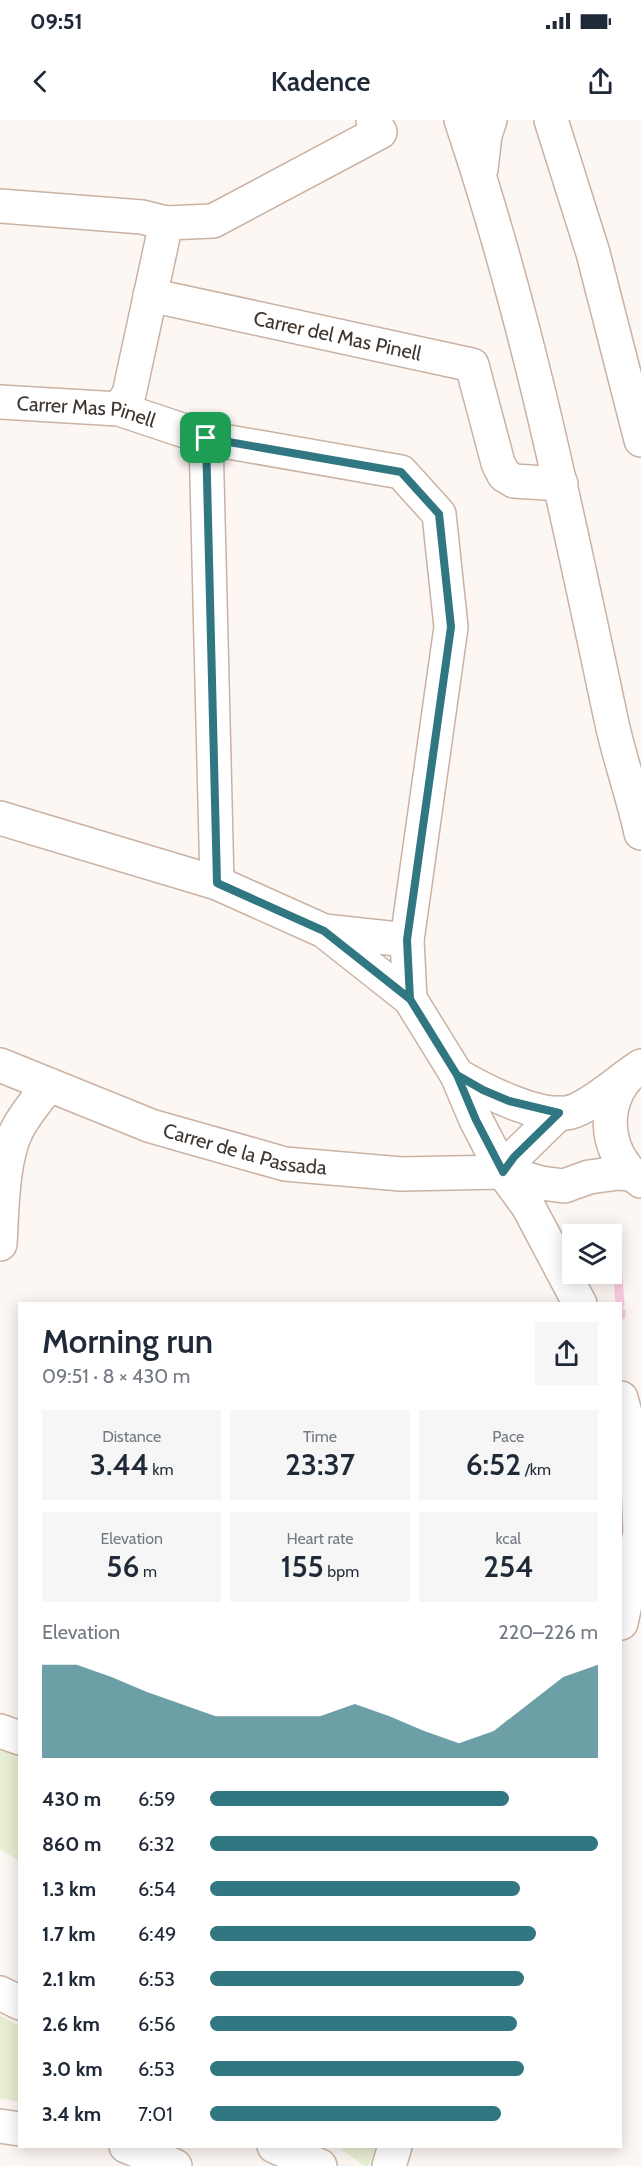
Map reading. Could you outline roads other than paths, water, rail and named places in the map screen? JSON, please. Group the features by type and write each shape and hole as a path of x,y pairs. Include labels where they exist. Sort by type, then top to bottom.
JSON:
{"street":[{"path":"0,206 142,217 166,223 213,221 380,132 373,120"},
{"path":"461,120 481,177 521,323 561,484 614,736 639,823 641,846"},
{"path":"481,177 485,135 490,120"},
{"path":"551,120 593,253 641,440"},
{"path":"118,409 129,394 166,223"},
{"name":"Carrer del Mas Pinell","path":"150,295 472,365 498,463 504,475 514,481 561,484"},
{"name":"Carrer Mas Pinell","path":"0,402 118,409 206,438 401,472 439,514 451,627 407,940 410,999"},
{"path":"206,438 217,883"},
{"path":"0,818 217,883 324,931 410,999 457,1075 476,1120 503,1172 528,1206 579,1302"},
{"path":"324,931 407,940"},
{"name":"Carrer de la Passada","path":"0,1065 151,1126 285,1164 401,1174 503,1172 541,1183 564,1186"},
{"path":"457,1075 509,1101 559,1113 572,1111 637,1068"},
{"path":"636,1178 617,1156 610,1136 610,1112 618,1089 637,1068"},
{"path":"0,1244 5,1172 16,1131 49,1085"},
{"path":"503,1172 514,1157 559,1113"},
{"path":"549,1243 550,1224 564,1186 589,1177 618,1173 636,1178"},
{"path":"622,1402 637,1458 640,1533 622,1618"},
{"path":"0,1731 18,1737"},
{"path":"0,1993 18,2002"},
{"path":"0,2126 18,2129"},
{"path":"131,2148 174,2166"},
{"path":"279,2148 320,2166"},
{"path":"389,2166 394,2148"}],"waterway":[{"path":"619,1284 620,1302"}]}
